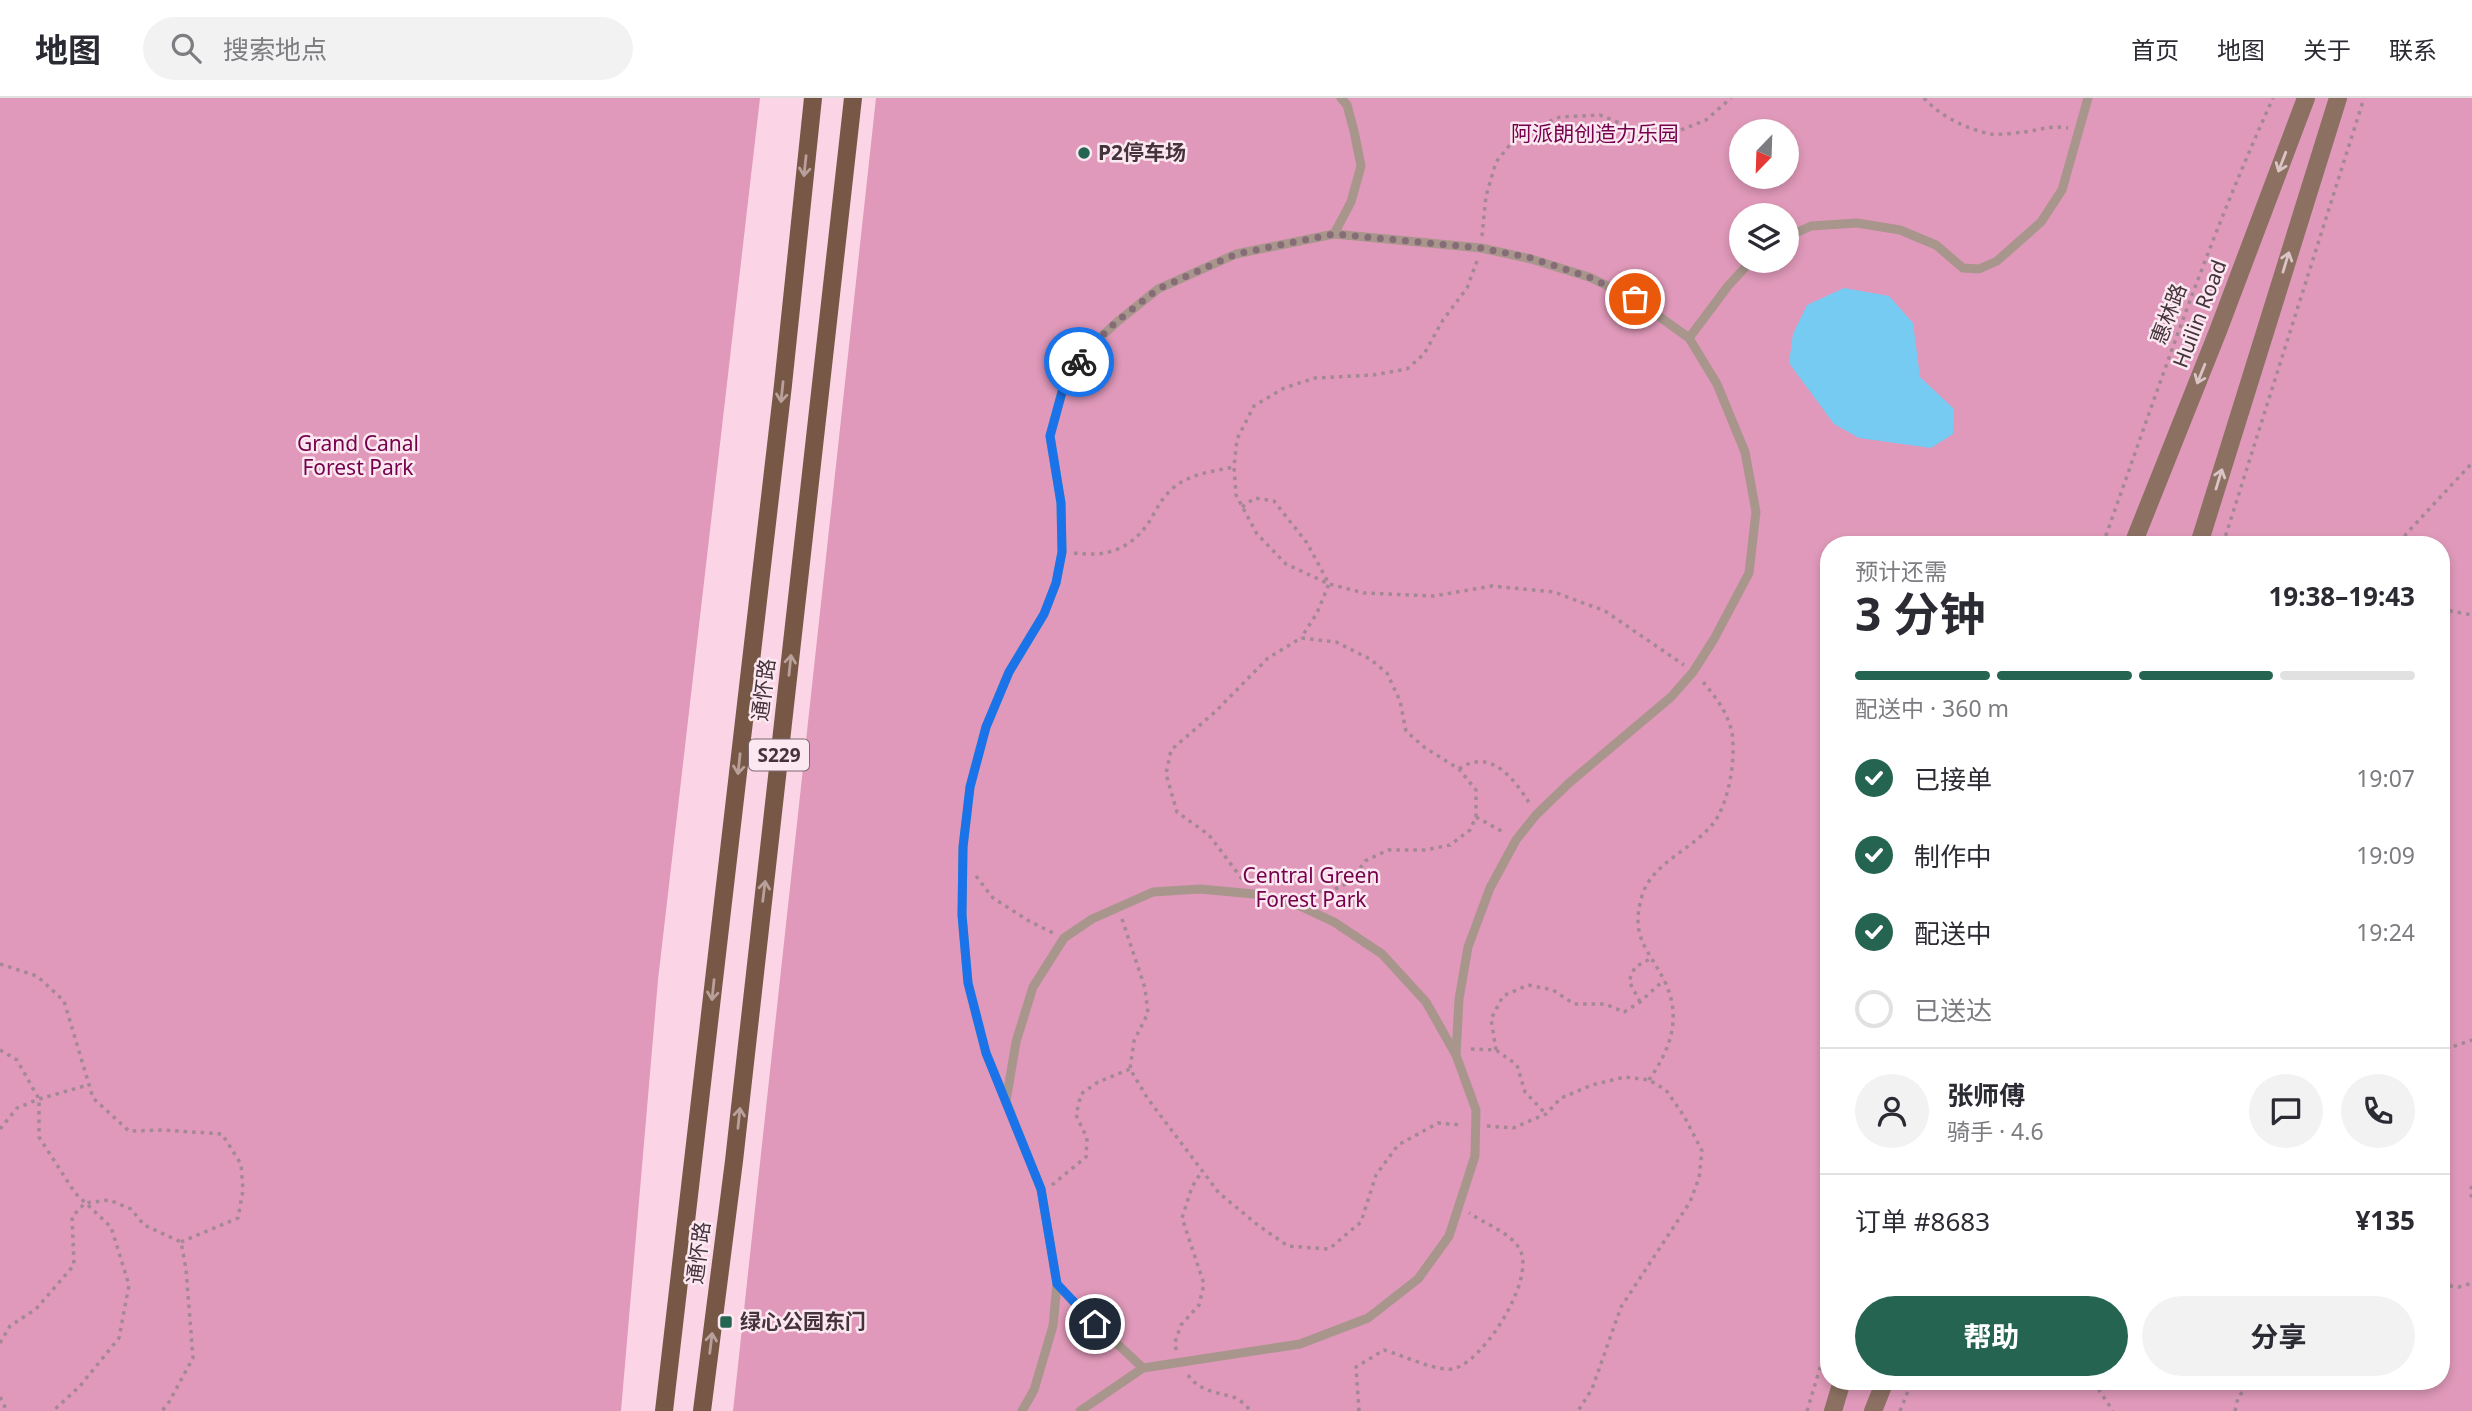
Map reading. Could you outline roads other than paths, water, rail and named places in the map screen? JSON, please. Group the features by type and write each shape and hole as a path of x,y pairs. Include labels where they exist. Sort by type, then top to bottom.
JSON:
{"main road":[{"name":"通怀路","path":"664,1411 783,385 813,98"},
{"name":"通怀路","path":"702,1411 735,1148 853,98"},
{"name":"Huilin Road","path":"2136,536 2218,331 2306,98"},
{"path":"2201,536 2338,98"},
{"path":"1833,1411 1839,1390"},
{"path":"1872,1411 1881,1390"}],"lane":[{"path":"1334,234 1351,202 1361,166 1350,118 1341,98"},
{"path":"1799,232 1811,226 1857,223 1900,230 1936,245 1963,268 1979,269 2007,254 2041,222 2062,190 2088,98"},
{"path":"1022,1411 1034,1390 1053,1326 1057,1284 1041,1189 986,1053 968,983 962,915 963,847 970,787 986,727 1009,672 1044,614 1056,583 1062,552 1061,503 1050,436 1065,381 1088,349 1116,322 1158,289 1236,254 1334,234 1481,248 1531,258 1589,277 1635,299 1689,338 1717,384 1745,453 1756,512 1749,573 1693,672 1671,697 1569,783 1536,815 1516,840 1490,888 1468,947 1459,999 1456,1055"},
{"path":"1689,338 1740,273"},
{"path":"1006,1101 1016,1042 1033,987 1064,938 1116,906 1153,892 1200,889 1254,894 1300,906 1334,922 1382,954 1426,1002 1456,1055 1476,1110 1475,1156 1450,1236 1418,1279 1368,1318 1300,1344 1143,1368 1080,1411"},
{"path":"1057,1284 1143,1368"}],"water":[{"path":"1844,288 1889,296 1913,323 1920,377 1954,409 1953,434 1931,448 1859,438 1834,424 1789,363 1793,334 1807,305"}],"place":[{"name":"P2停车场","path":"1084,153"},
{"name":"绿心公园东门","path":"726,1322"}],"park label":[{"name":"阿派朗创造力乐园","path":"1595,134"},
{"name":"Grand Canal Forest Park","path":"358,456"},
{"name":"Central Green Forest Park","path":"1311,888"}]}
